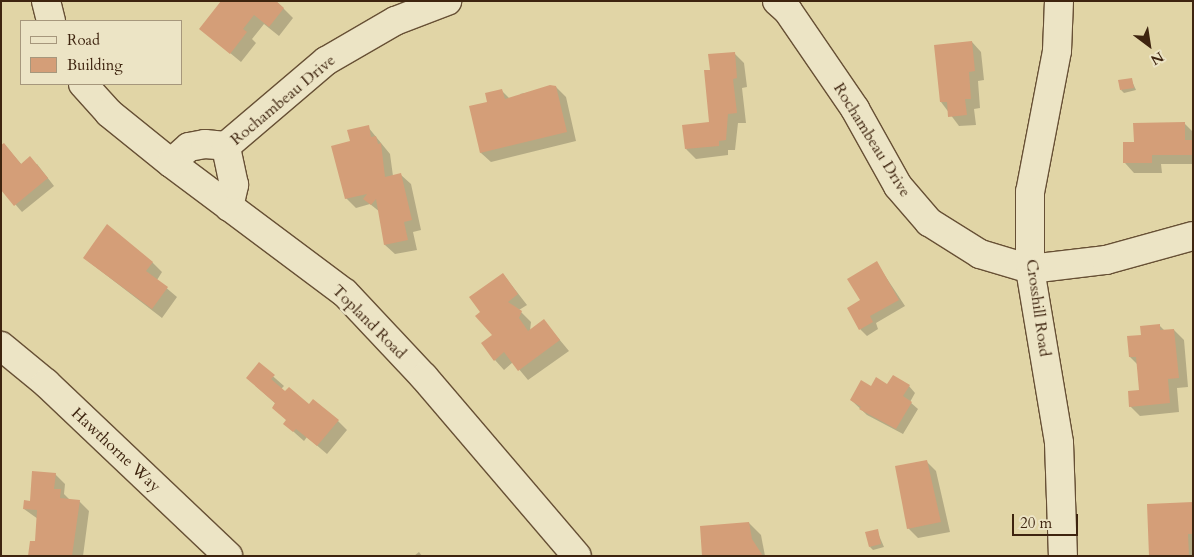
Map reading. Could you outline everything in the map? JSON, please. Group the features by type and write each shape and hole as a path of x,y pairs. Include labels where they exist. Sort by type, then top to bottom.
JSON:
{"street":[{"path":"46,1 51,20"},
{"name":"Rochambeau Drive","path":"229,207 234,185 226,146 326,61 395,21 448,1"},
{"name":"Rochambeau Drive","path":"777,1 788,11 854,109 898,186 928,222 980,254 1030,269 1106,260 1193,236"},
{"name":"Crosshill Road","path":"1059,1 1057,51 1030,192 1030,269 1058,444 1063,556"},
{"name":"Topland Road","path":"84,85 109,113 171,163 345,293 424,377 577,556"},
{"path":"171,163 189,147 226,146"},
{"name":"Hawthorne Way","path":"1,346 46,383 228,556"}],"building":[{"path":"221,1 276,1 284,8 269,27 254,15 243,29 247,32 230,54 199,29"},
{"path":"972,41 975,71 969,72 971,99 965,99 967,115 948,117 947,102 940,102 934,45"},
{"path":"735,52 737,78 733,79 737,113 728,114 726,140 719,141 719,146 685,149 682,125 709,122 704,70 710,70 708,54"},
{"path":"1132,78 1134,88 1120,90 1118,80"},
{"path":"550,85 556,86 567,132 480,153 469,106 487,102 485,93 502,89 505,99"},
{"path":"1185,122 1185,140 1193,140 1193,155 1152,155 1152,163 1123,163 1123,142 1134,142 1133,123"},
{"path":"369,125 371,137 376,136 378,144 381,143 385,177 401,173 412,220 404,222 408,240 384,245 376,199 371,205 363,199 367,194 345,199 331,146 350,141 347,130"},
{"path":"4,143 21,164 30,156 48,178 14,206 1,190 1,145"},
{"path":"107,224 153,262 146,271 168,287 152,309 83,258"},
{"path":"877,261 899,300 870,316 873,322 859,330 847,308 860,300 847,279"},
{"path":"503,273 518,294 508,302 522,311 519,318 528,331 544,319 560,340 518,371 504,352 494,361 481,343 492,335 475,316 480,312 469,297"},
{"path":"1160,324 1160,330 1174,329 1179,378 1168,379 1170,403 1129,407 1128,391 1139,390 1136,357 1129,357 1127,336 1141,335 1140,326"},
{"path":"259,362 275,375 271,379 285,391 289,387 309,404 313,399 339,420 317,446 296,429 293,432 283,424 286,420 272,408 275,403 246,378"},
{"path":"893,375 910,385 903,396 912,402 896,429 859,409 861,407 850,400 861,380 871,386 876,377 887,384"},
{"path":"927,460 941,522 907,529 895,466"},
{"path":"32,471 56,473 54,489 61,489 60,498 80,500 72,556 28,556 30,541 35,541 37,510 23,509 24,500 30,501"},
{"path":"1193,502 1193,534 1188,534 1189,556 1149,556 1147,504"},
{"path":"749,522 752,539 763,556 702,556 700,526"},
{"path":"878,529 881,544 869,547 865,532"}]}
